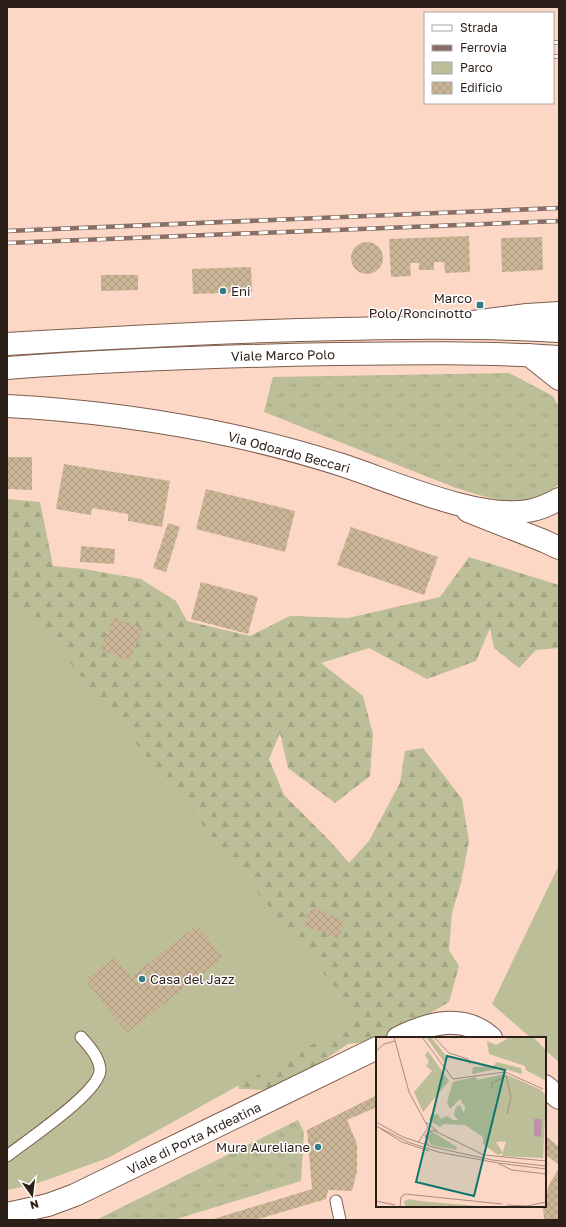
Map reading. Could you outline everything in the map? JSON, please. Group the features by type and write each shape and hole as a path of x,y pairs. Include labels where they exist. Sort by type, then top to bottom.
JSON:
{"main road":[{"name":"Viale Marco Polo","path":"431,327 520,316 559,313"},
{"name":"Viale Marco Polo","path":"7,344 223,332 431,327 559,331"},
{"name":"Viale Marco Polo","path":"7,368 186,358 291,355 395,353 529,355 559,357"},
{"path":"529,355 559,379"},
{"name":"Via Odoardo Beccari","path":"7,406 101,415 236,436 321,459 422,493 554,542"},
{"path":"422,493 479,508 517,512 539,509 559,499"},
{"path":"400,1037 429,1025 453,1022 474,1027 489,1037"},
{"name":"Viale di Porta Ardeatina","path":"7,1214 48,1205 75,1195 376,1048"},
{"path":"546,1087 559,1098"}],"lane":[{"path":"7,1156 59,1117 92,1088 96,1082 100,1069 99,1063 91,1048 81,1037"},
{"path":"336,1201 340,1220"}],"green space":[{"path":"509,373 553,396 559,408 559,484 539,499 519,504 486,497 456,488 264,412 273,377"},
{"path":"7,499 40,502 53,566 84,569 141,579 176,601 187,621 250,636 290,616 348,618 440,597 469,557 559,585 559,648 536,650 519,668 494,648 490,628 476,661 427,679 369,648 321,663 363,696 373,734 370,776 335,803 288,768 280,733 269,759 284,795 330,841 349,863 369,841 400,783 405,751 423,748 462,799 469,841 461,883 452,913 449,950 459,966 449,1002 390,1037 376,1037 376,1040 348,1044 312,1068 270,1090 239,1089 231,1041 7,727"},
{"path":"7,605 28,611 360,1018 108,1158 35,1184 7,1190"},
{"path":"559,865 559,1062 546,1051 546,1037 530,1037 492,1004"},
{"path":"298,1120 304,1132 301,1181 173,1220 96,1220"}],"building":[{"path":"469,236 470,272 445,273 444,262 434,262 434,270 419,270 419,263 410,263 411,276 391,277 389,239"},
{"path":"542,237 543,270 502,272 501,238"},
{"path":"364,242 370,242 380,249 383,258 382,264 376,271 370,274 364,274 354,267 351,261 351,255 358,245"},
{"path":"251,267 252,292 193,294 192,269"},
{"path":"101,275 138,275 138,290 101,291"},
{"path":"7,457 32,457 32,490 7,489"},
{"path":"64,464 170,481 162,527 128,521 128,514 92,508 91,515 56,509"},
{"path":"206,489 295,511 285,552 196,529"},
{"path":"168,523 180,527 166,572 153,568"},
{"path":"351,527 438,557 424,595 337,565"},
{"path":"81,546 115,549 114,564 80,562"},
{"path":"201,582 258,597 248,634 191,619"},
{"path":"114,617 143,629 129,661 100,649"},
{"path":"311,907 345,921 338,939 303,925"},
{"name":"Casa del Jazz","path":"197,925 223,958 127,1033 85,980 115,957 131,977"},
{"name":"Mura Aureliane","path":"376,1096 376,1107 347,1120 357,1144 357,1171 352,1191 328,1190 326,1199 255,1220 210,1220 312,1189 307,1130"},
{"path":"546,1136 559,1147 559,1165 546,1155"},
{"path":"559,1168 559,1220 544,1220 543,1207 546,1207 546,1194 550,1183"}],"railway":[{"path":"554,43 559,42"},
{"path":"554,57 559,56"},
{"path":"7,231 559,208"},
{"path":"7,243 559,221"}],"place":[{"name":"Eni","path":"223,291"},
{"name":"Marco Polo/Roncinotto","path":"480,305"},
{"name":"Casa del Jazz","path":"142,979"},
{"name":"Mura Aureliane","path":"318,1147"}]}
